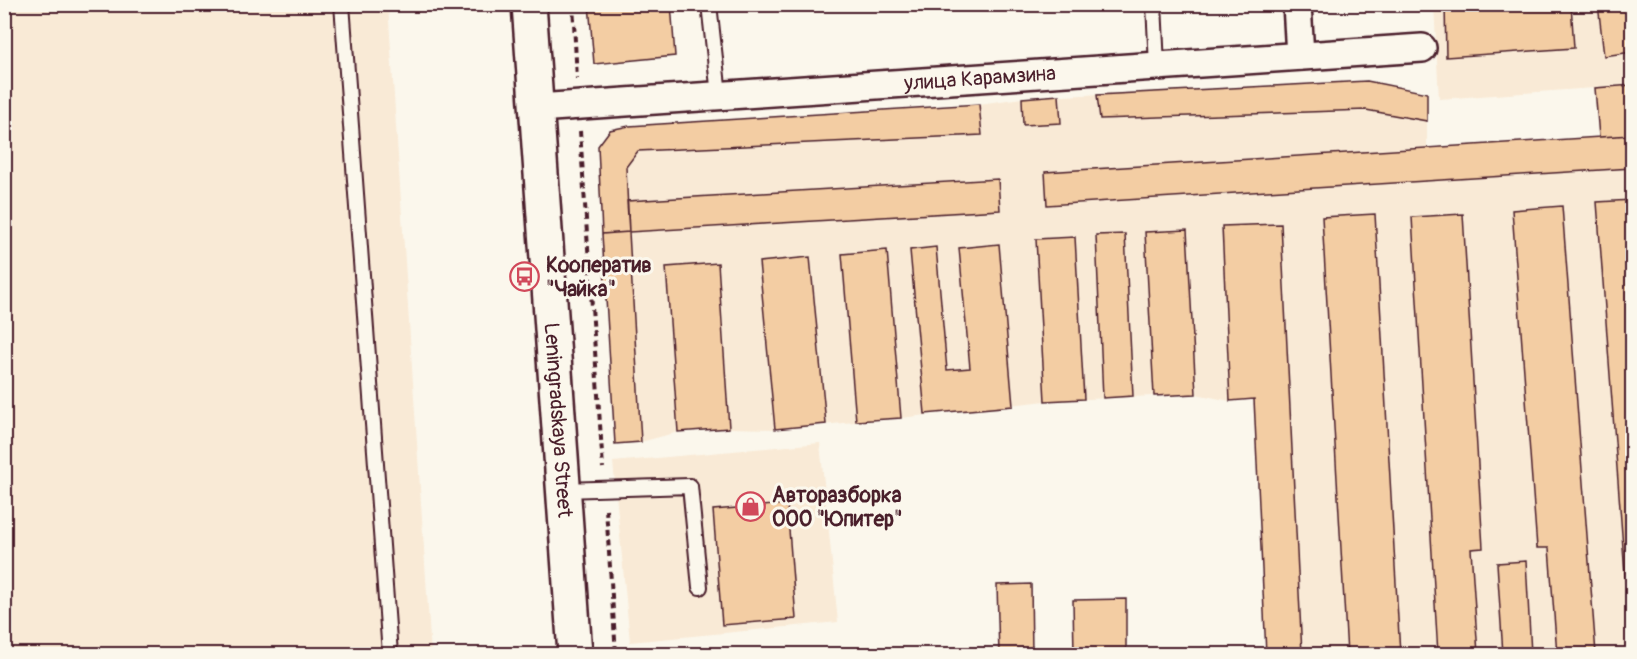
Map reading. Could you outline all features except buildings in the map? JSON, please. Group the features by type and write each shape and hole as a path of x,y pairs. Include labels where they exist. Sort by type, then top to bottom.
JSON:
{"main road":[{"name":"Leningradskaya Street","path":"529,4 575,654"}],"street":[{"path":"1297,4 1300,56"},
{"name":"улица Карамзина","path":"537,108 1422,48"}],"lane":[{"path":"342,4 390,654"},
{"path":"709,4 719,95"},
{"path":"1154,4 1157,66"},
{"path":"564,490 690,486 700,587"}],"path":[{"path":"573,4 616,654"}],"shaded area":[{"path":"4,5 388,5 431,654 5,654"},
{"path":"1434,5 1632,5 1632,654 1266,654 1253,399 1230,401 1196,394 1045,401 901,418 775,429 729,428 678,432 641,442 615,444 598,167 598,146 610,130 629,126 979,104 1022,98 1367,81 1427,93 1427,148 1598,137 1594,88 1439,99"},
{"path":"820,443 838,622 630,642 613,462"}],"place":[{"name":"Кооператив \"Чайка\"","path":"525,277"},
{"name":"Авторазборка ООО \"Юпитер\"","path":"751,507"}]}
